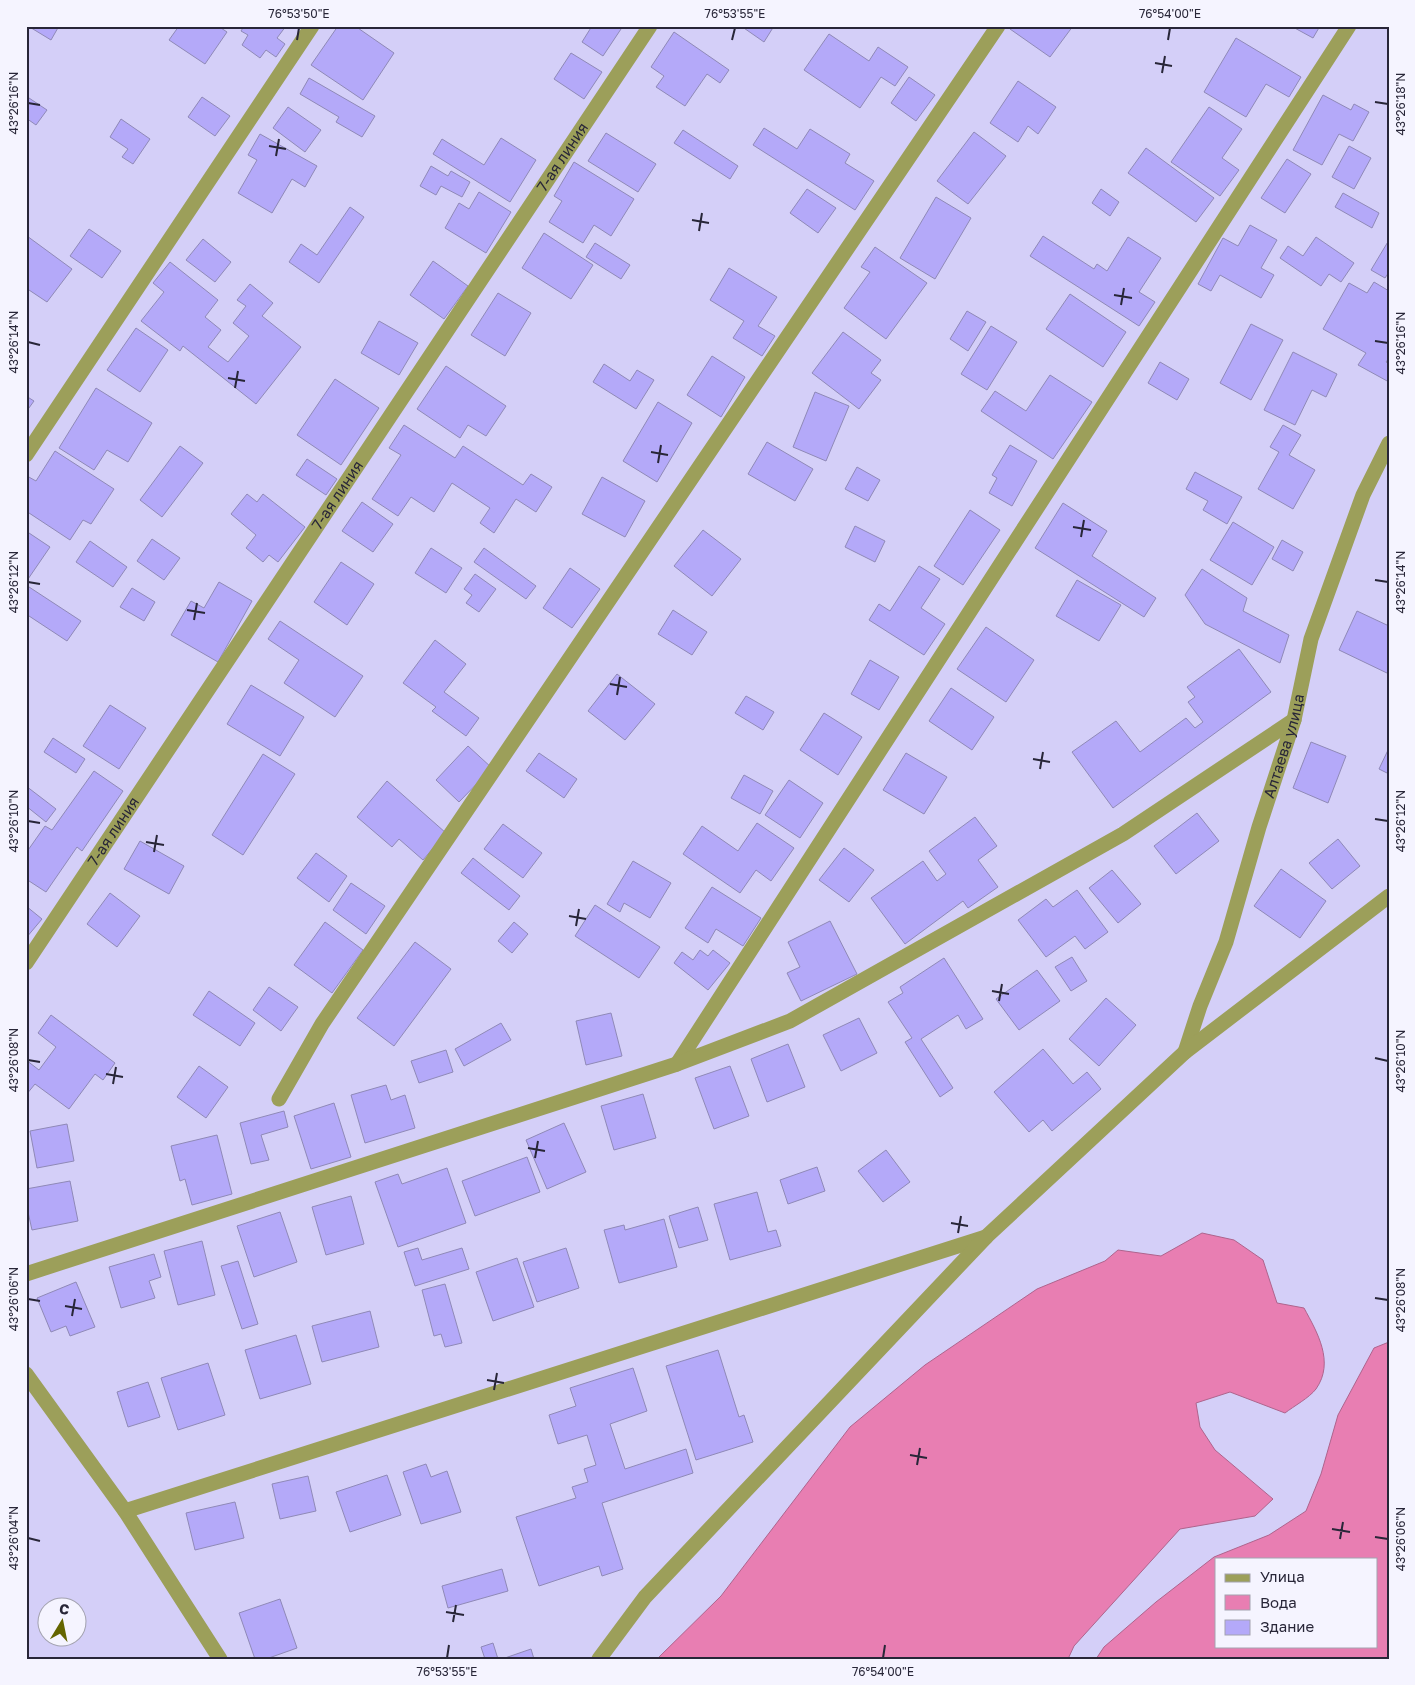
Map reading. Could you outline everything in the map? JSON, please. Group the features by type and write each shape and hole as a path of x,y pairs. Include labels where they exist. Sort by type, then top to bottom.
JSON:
{"street":[{"path":"26,455 312,26"},
{"name":"7-ая линия","path":"26,963 650,26"},
{"path":"279,1099 322,1024 998,26"},
{"path":"677,1064 1349,26"},
{"name":"Алтаева улица","path":"1185,1052 1200,1006 1226,942 1259,827 1294,720 1311,640 1363,495 1389,443"},
{"path":"26,1274 677,1064 799,1016 1123,834 1294,720"},
{"path":"599,1659 645,1597 987,1236 1185,1052 1389,896"},
{"path":"125,1512 987,1236"},
{"path":"26,1374 125,1512 220,1659"}],"water":[{"path":"1202,1233 1234,1240 1263,1260 1277,1303 1304,1308 1322,1347 1324,1368 1316,1389 1285,1413 1230,1392 1196,1403 1200,1427 1215,1450 1273,1499 1255,1516 1180,1529 1074,1646 1068,1659 657,1659 721,1596 850,1427 925,1365 1037,1289 1105,1261 1118,1250 1161,1256"},
{"path":"1389,1342 1389,1659 1096,1659 1104,1647 1156,1602 1214,1557 1269,1535 1306,1511 1321,1474 1338,1415 1374,1348"}],"building":[{"path":"28,26 59,26 51,40"},
{"path":"179,26 218,26 227,32 205,64 169,40"},
{"path":"244,26 286,26 277,38 285,44 276,57 266,50 260,58 242,45 248,35 241,31"},
{"path":"338,26 355,26 394,53 363,100 311,65"},
{"path":"592,26 623,26 603,56 582,42"},
{"path":"741,26 774,26 764,42"},
{"path":"1012,26 1073,26 1050,57 1010,29"},
{"path":"1291,26 1320,26 1313,38"},
{"path":"674,32 729,70 720,83 707,74 685,106 656,87 664,76 651,67"},
{"path":"829,34 869,61 878,47 908,67 895,86 881,77 860,108 804,70"},
{"path":"1236,38 1301,77 1289,97 1266,84 1246,117 1204,92"},
{"path":"571,53 602,72 584,99 554,79"},
{"path":"909,77 935,95 916,121 891,103"},
{"path":"309,78 375,116 362,137 336,122 339,117 300,94"},
{"path":"1018,81 1056,107 1038,134 1028,126 1018,142 990,123"},
{"path":"1323,95 1351,110 1354,104 1369,112 1353,141 1339,134 1322,165 1293,150"},
{"path":"26,96 47,110 36,125 26,118"},
{"path":"202,97 230,116 215,136 188,117"},
{"path":"288,107 321,130 305,152 273,128"},
{"path":"1209,107 1242,129 1222,158 1239,170 1220,196 1171,162"},
{"path":"121,119 150,139 133,164 122,157 128,149 110,137"},
{"path":"764,128 797,149 810,129 850,154 845,163 874,181 855,210 753,145"},
{"path":"683,130 738,166 730,179 674,143"},
{"path":"974,132 1006,156 968,204 937,181"},
{"path":"606,133 656,164 638,192 588,161"},
{"path":"260,134 317,166 305,187 292,179 272,213 238,193 257,160 248,155"},
{"path":"501,138 536,160 510,202 433,154 442,139 484,165"},
{"path":"1349,146 1371,158 1354,189 1332,177"},
{"path":"1146,148 1214,198 1196,222 1128,173"},
{"path":"1287,159 1311,174 1285,213 1261,198"},
{"path":"574,162 634,199 611,236 594,225 583,243 549,222 562,201 554,196"},
{"path":"431,166 448,176 451,171 470,182 462,197 441,186 436,195 420,186"},
{"path":"807,189 836,208 818,233 790,213"},
{"path":"1101,189 1119,202 1110,216 1092,203"},
{"path":"479,192 511,212 486,253 445,228 459,203 469,209"},
{"path":"1343,193 1379,213 1372,228 1335,207"},
{"path":"936,197 971,218 935,279 900,258"},
{"path":"350,207 364,217 319,283 289,262 301,244 317,255"},
{"path":"1250,225 1277,240 1261,268 1274,275 1261,298 1220,275 1211,291 1198,284 1223,238 1238,246"},
{"path":"89,229 121,251 102,278 70,256"},
{"path":"544,233 593,265 571,299 522,268"},
{"path":"27,236 72,269 47,302 26,288"},
{"path":"1043,236 1094,269 1097,264 1107,271 1128,237 1161,258 1139,292 1155,302 1139,326 1030,256"},
{"path":"1316,237 1354,263 1341,282 1329,274 1321,286 1280,258 1288,246 1303,256"},
{"path":"203,239 231,262 215,282 186,260"},
{"path":"1389,240 1389,272 1385,278 1371,270"},
{"path":"595,243 630,265 621,279 586,257"},
{"path":"875,247 927,283 886,339 844,308 870,272 861,267"},
{"path":"433,261 468,286 444,319 410,295"},
{"path":"170,262 218,300 205,317 221,330 208,347 228,362 249,336 233,323 246,306 237,300 250,284 273,303 262,316 301,347 256,404 183,346 180,351 141,321 164,292 153,283"},
{"path":"729,268 777,297 758,326 775,336 762,356 733,338 744,321 710,300"},
{"path":"1374,282 1389,291 1389,358 1386,362 1389,364 1389,382 1358,365 1366,353 1323,329 1349,283 1367,293"},
{"path":"498,293 531,313 505,356 471,335"},
{"path":"1070,294 1126,332 1103,367 1046,329"},
{"path":"967,311 986,322 968,351 950,339"},
{"path":"379,321 418,343 399,375 361,353"},
{"path":"1251,324 1283,340 1251,400 1220,383"},
{"path":"991,326 1017,342 987,390 961,374"},
{"path":"136,328 168,350 140,392 107,370"},
{"path":"843,332 881,360 871,373 881,380 859,409 812,373"},
{"path":"1293,352 1337,374 1326,397 1312,390 1295,425 1264,410"},
{"path":"712,356 745,377 721,417 687,395"},
{"path":"1160,362 1189,379 1177,400 1148,383"},
{"path":"604,364 630,381 637,370 654,380 636,409 593,382"},
{"path":"446,366 506,406 486,436 468,425 460,438 417,409"},
{"path":"1050,375 1092,402 1053,459 981,411 995,391 1026,411"},
{"path":"335,379 379,408 341,465 297,435"},
{"path":"96,388 152,423 128,462 107,450 94,470 59,448"},
{"path":"815,392 849,406 826,461 793,447"},
{"path":"26,396 34,401 26,412"},
{"path":"658,402 692,423 657,482 623,461"},
{"path":"404,425 455,458 463,446 523,485 531,474 552,487 536,512 516,499 494,533 480,523 490,508 452,483 434,512 411,497 398,516 372,499 401,455 389,448"},
{"path":"1283,425 1301,435 1289,455 1315,470 1293,509 1258,489 1279,452 1270,447"},
{"path":"767,442 813,469 795,501 748,474"},
{"path":"1010,445 1037,461 1012,506 989,493 997,478 992,475"},
{"path":"180,446 203,463 162,517 140,500"},
{"path":"55,451 114,489 91,524 83,520 70,540 26,511 26,477 36,481"},
{"path":"307,459 337,479 326,495 296,475"},
{"path":"857,467 880,480 868,501 845,489"},
{"path":"1195,472 1242,497 1227,524 1203,510 1208,501 1186,489"},
{"path":"602,477 645,501 625,537 582,514"},
{"path":"247,494 257,502 263,494 305,527 278,562 269,555 263,562 246,548 256,535 231,514"},
{"path":"362,502 393,524 373,552 342,531"},
{"path":"1063,503 1107,531 1092,556 1156,598 1144,617 1035,548"},
{"path":"970,510 1000,530 963,585 934,566"},
{"path":"1233,522 1274,547 1252,585 1210,560"},
{"path":"855,526 885,541 875,562 845,547"},
{"path":"703,530 741,559 712,596 674,566"},
{"path":"26,531 50,547 26,582"},
{"path":"152,539 180,558 164,580 137,561"},
{"path":"1282,540 1303,552 1293,571 1272,559"},
{"path":"90,541 127,567 113,587 76,562"},
{"path":"431,548 462,568 446,593 415,573"},
{"path":"484,548 536,586 526,599 474,562"},
{"path":"341,562 374,584 347,625 314,602"},
{"path":"919,566 940,579 921,608 945,624 924,655 869,620 879,604 890,611"},
{"path":"570,568 600,589 572,628 543,608"},
{"path":"1202,569 1247,598 1243,611 1289,635 1280,663 1205,624 1185,595"},
{"path":"475,574 496,589 479,612 466,603 472,595 464,589"},
{"path":"1077,580 1121,605 1099,641 1056,616"},
{"path":"219,582 252,601 218,662 171,635 191,601 204,608"},
{"path":"26,585 81,621 67,641 26,614"},
{"path":"132,588 155,602 144,621 120,607"},
{"path":"673,610 707,632 692,655 658,634"},
{"path":"1357,611 1389,626 1389,674 1339,650"},
{"path":"280,621 363,676 335,717 284,683 299,660 268,639"},
{"path":"986,627 1034,660 1006,702 957,669"},
{"path":"435,640 466,664 444,692 479,718 466,736 432,711 436,707 403,683"},
{"path":"1239,649 1271,692 1113,808 1072,752 1116,721 1140,752 1186,718 1195,728 1203,722 1188,702 1195,697 1187,687"},
{"path":"870,660 899,677 879,710 851,694"},
{"path":"617,674 655,704 625,740 588,711"},
{"path":"251,685 304,717 280,756 227,724"},
{"path":"951,688 994,717 972,750 929,721"},
{"path":"746,696 774,712 763,730 735,713"},
{"path":"110,705 146,728 119,769 83,746"},
{"path":"824,713 862,737 838,775 800,750"},
{"path":"53,738 85,759 76,773 44,752"},
{"path":"1311,742 1346,756 1328,803 1293,788"},
{"path":"468,746 492,768 459,802 436,780"},
{"path":"1389,748 1389,774 1379,769"},
{"path":"539,753 577,779 564,798 526,771"},
{"path":"906,753 947,777 924,814 883,790"},
{"path":"263,754 295,774 243,855 212,835"},
{"path":"94,771 123,791 82,851 77,847 46,892 26,879 26,853 45,826 52,830"},
{"path":"744,775 773,791 760,814 731,798"},
{"path":"789,780 823,803 800,838 765,815"},
{"path":"387,781 446,833 423,860 399,839 392,847 357,817"},
{"path":"26,786 56,809 46,822 26,806"},
{"path":"1197,813 1219,841 1176,874 1154,846"},
{"path":"975,817 997,846 978,860 998,887 968,908 963,901 905,944 871,898 923,861 937,881 946,874 929,851"},
{"path":"757,823 794,848 771,881 756,870 740,893 683,854 702,826 738,851"},
{"path":"503,824 542,853 523,878 484,849"},
{"path":"1338,839 1360,866 1332,889 1309,863"},
{"path":"140,841 184,866 169,894 124,869"},
{"path":"844,848 874,870 849,902 819,880"},
{"path":"316,853 347,876 329,902 297,878"},
{"path":"473,858 520,896 509,910 461,873"},
{"path":"633,861 671,883 650,918 624,903 620,912 607,904"},
{"path":"1281,869 1326,901 1300,938 1254,906"},
{"path":"1112,870 1141,904 1118,923 1089,888"},
{"path":"351,883 385,906 366,934 333,910"},
{"path":"712,887 761,918 743,946 716,929 708,943 685,928"},
{"path":"1077,890 1108,932 1085,949 1075,936 1046,957 1018,920 1046,899 1053,907"},
{"path":"110,893 140,916 117,947 87,924"},
{"path":"595,905 660,947 639,978 575,936"},
{"path":"26,906 42,919 26,938"},
{"path":"830,921 857,974 801,1001 787,973 800,967 788,942"},
{"path":"325,922 363,950 332,993 294,965"},
{"path":"514,922 528,934 512,953 498,941"},
{"path":"415,942 451,969 394,1046 357,1018"},
{"path":"700,950 708,956 713,950 730,963 708,990 674,963 682,952 693,960"},
{"path":"1072,957 1087,981 1071,991 1055,967"},
{"path":"944,958 983,1019 966,1029 958,1015 921,1039 953,1088 940,1097 905,1042 912,1038 888,1002 903,993 900,987"},
{"path":"1037,970 1060,1001 1019,1030 996,999"},
{"path":"269,987 298,1007 281,1031 253,1010"},
{"path":"209,991 255,1023 240,1046 193,1015"},
{"path":"1106,998 1136,1025 1099,1066 1069,1039"},
{"path":"611,1013 622,1056 586,1065 576,1021"},
{"path":"51,1015 115,1063 103,1080 95,1074 69,1109 35,1084 26,1095 26,1060 39,1070 56,1047 38,1033"},
{"path":"859,1018 877,1053 841,1071 823,1035"},
{"path":"501,1023 511,1040 464,1066 455,1049"},
{"path":"788,1044 805,1087 767,1102 751,1059"},
{"path":"1043,1049 1073,1084 1087,1072 1101,1089 1052,1131 1043,1120 1029,1132 994,1092"},
{"path":"446,1050 453,1072 419,1083 411,1061"},
{"path":"199,1066 228,1087 206,1118 177,1097"},
{"path":"730,1066 749,1116 714,1129 695,1078"},
{"path":"386,1085 391,1100 405,1095 415,1128 365,1143 351,1095"},
{"path":"643,1094 656,1138 614,1150 601,1106"},
{"path":"334,1103 351,1157 311,1169 294,1116"},
{"path":"284,1111 288,1127 261,1135 269,1160 251,1164 240,1123"},
{"path":"564,1123 586,1172 547,1189 526,1140"},
{"path":"67,1124 74,1161 37,1168 30,1131"},
{"path":"217,1135 232,1194 192,1205 185,1179 180,1181 171,1146"},
{"path":"886,1150 910,1182 883,1202 858,1171"},
{"path":"527,1157 540,1192 475,1216 462,1181"},
{"path":"817,1167 825,1191 788,1204 780,1180"},
{"path":"447,1168 466,1223 398,1247 375,1182 398,1174 402,1184"},
{"path":"70,1181 78,1221 32,1230 26,1203 26,1189"},
{"path":"757,1192 768,1232 776,1230 781,1246 730,1260 714,1204"},
{"path":"351,1196 364,1244 326,1255 312,1207"},
{"path":"698,1207 708,1240 679,1248 669,1216"},
{"path":"280,1212 297,1262 254,1277 237,1226"},
{"path":"664,1219 677,1267 619,1283 604,1230 624,1225 625,1230"},
{"path":"202,1241 215,1295 178,1305 164,1251"},
{"path":"418,1248 422,1260 462,1248 469,1269 415,1286 404,1252"},
{"path":"566,1248 579,1288 537,1302 523,1262"},
{"path":"154,1254 161,1277 149,1281 155,1298 121,1308 109,1267"},
{"path":"517,1258 534,1307 493,1321 476,1272"},
{"path":"238,1261 258,1324 242,1329 221,1266"},
{"path":"76,1282 95,1327 70,1336 66,1326 51,1332 37,1298"},
{"path":"445,1284 462,1343 445,1347 441,1334 434,1336 422,1290"},
{"path":"370,1311 379,1347 322,1362 312,1326"},
{"path":"296,1335 311,1384 260,1399 245,1350"},
{"path":"718,1350 739,1417 744,1415 753,1442 696,1460 666,1366"},
{"path":"208,1363 225,1415 178,1430 161,1378"},
{"path":"633,1368 647,1411 610,1424 625,1469 686,1449 693,1473 602,1503 623,1569 602,1576 599,1566 539,1586 516,1517 576,1498 572,1487 588,1482 584,1469 596,1465 587,1435 558,1444 549,1415 576,1406 570,1388"},
{"path":"148,1382 160,1417 128,1427 117,1392"},
{"path":"426,1464 431,1477 447,1471 461,1512 421,1524 403,1472"},
{"path":"387,1475 401,1515 350,1532 336,1492"},
{"path":"308,1476 316,1511 280,1519 272,1484"},
{"path":"235,1502 244,1538 195,1550 186,1513"},
{"path":"502,1569 508,1591 448,1608 442,1586"},
{"path":"280,1599 297,1648 266,1659 255,1659 239,1613"},
{"path":"493,1643 498,1659 485,1659 481,1647"},
{"path":"531,1649 534,1659 502,1659"}]}
